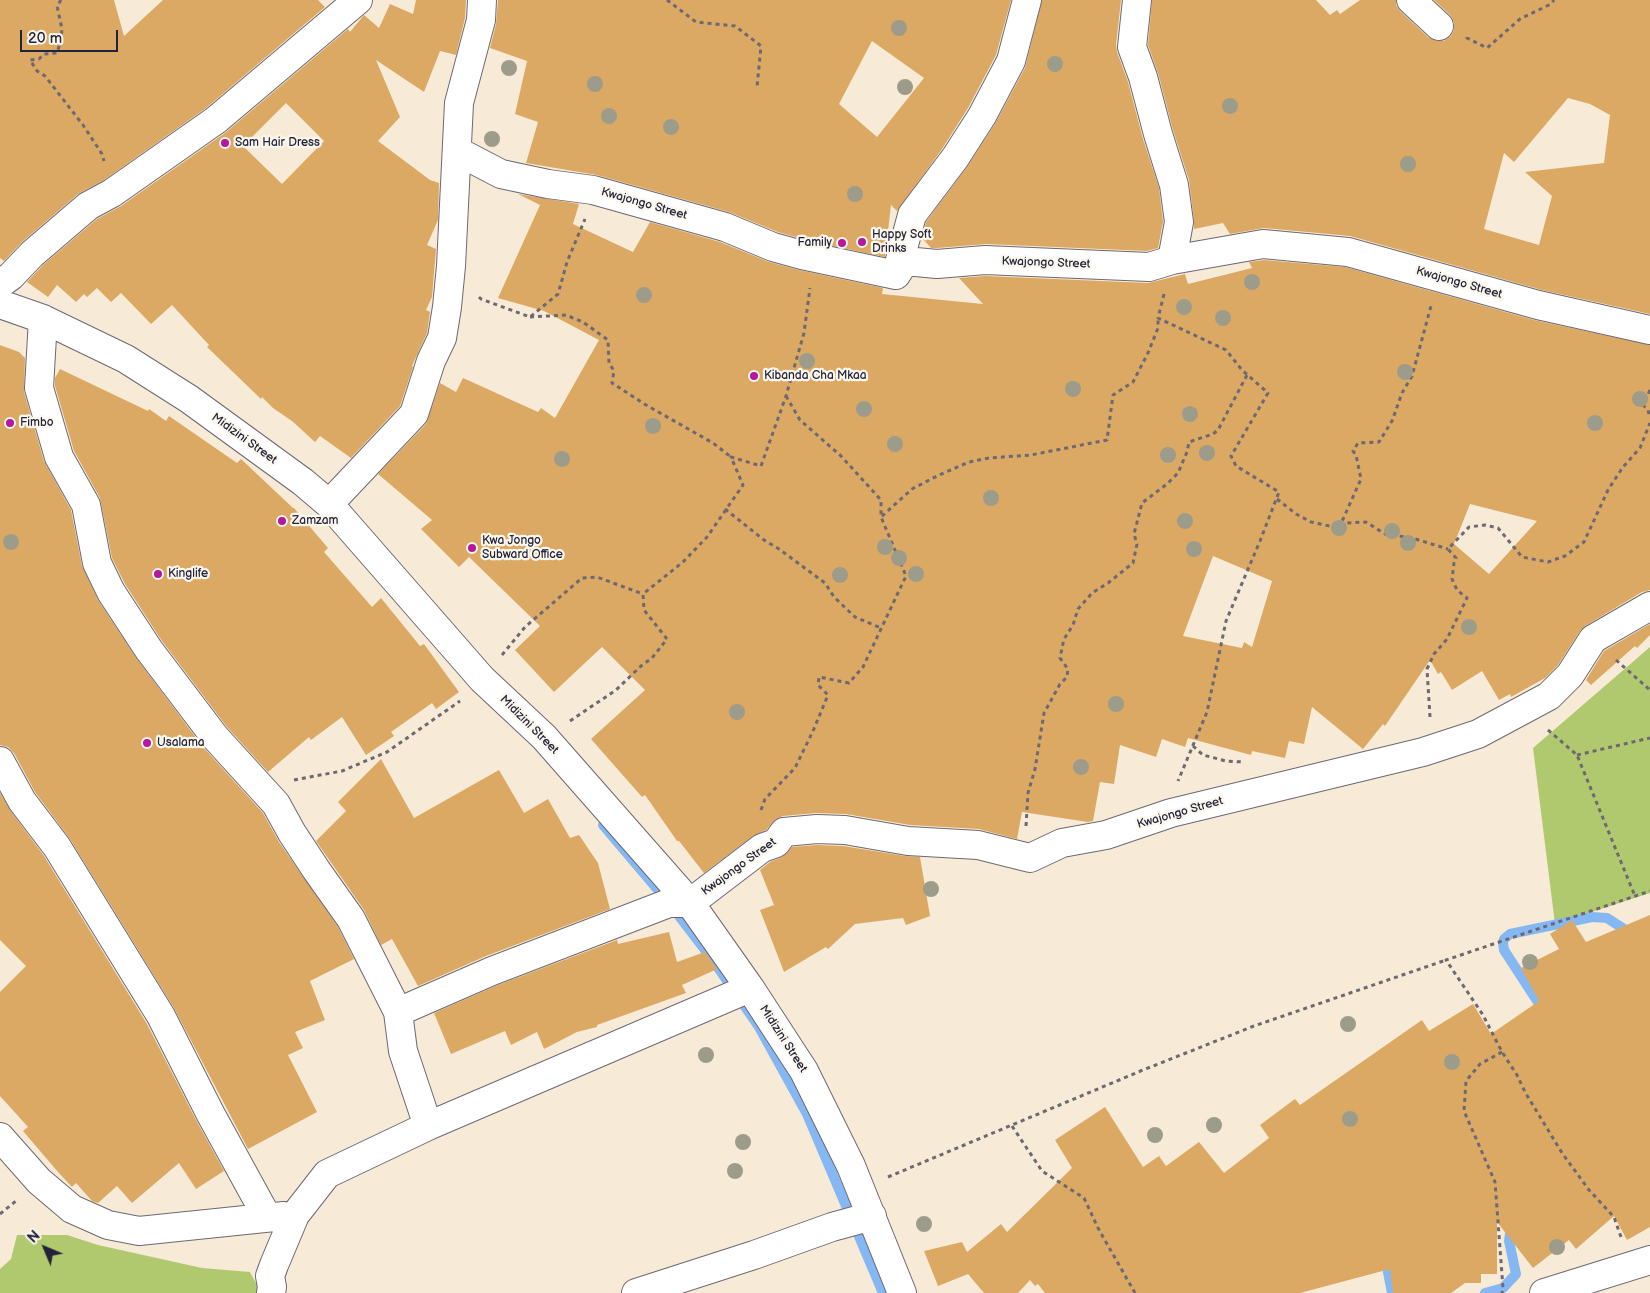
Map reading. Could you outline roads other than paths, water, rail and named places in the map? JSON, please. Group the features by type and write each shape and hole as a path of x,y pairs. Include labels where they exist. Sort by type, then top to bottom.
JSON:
{"street":[{"path":"0,284 88,206 112,193 216,120 358,0"},
{"path":"329,504 414,414 430,361 442,338 451,266 459,103 481,20 482,0"},
{"path":"896,275 912,215 955,158 982,116 1011,61 1027,0"},
{"path":"1137,0 1132,47 1174,185 1179,222 1160,264"},
{"path":"1411,0 1439,26"},
{"name":"Kwajongo Street","path":"457,151 501,174 548,184 593,190 725,227 773,247 896,275 905,261 937,264 985,260 1160,264 1264,244 1348,252 1538,305 1650,330"},
{"name":"Midizini Street","path":"0,304 43,318 126,360 189,399 303,482 329,504 474,688 544,737 690,904 750,988 804,1071 861,1188 902,1293"},
{"path":"43,318 38,388 59,457 86,505 97,563 111,592 150,650 215,737 276,804 317,871 352,919 398,1012 403,1051 428,1126"},
{"name":"Kwajongo Street","path":"690,904 762,848 776,843 784,832 816,828 870,834 908,841 978,845 1030,858 1062,843 1106,836 1172,813 1423,752 1478,734 1549,696 1570,675 1593,639 1650,606"},
{"path":"0,761 22,801 57,847 161,1016 267,1217"},
{"path":"398,1012 492,971 669,904 690,904"},
{"path":"271,1293 270,1276 294,1215 328,1174 428,1126 750,988"},
{"path":"0,1137 40,1181 72,1208 108,1225 139,1231 294,1215"},
{"path":"636,1293 754,1255 832,1227 872,1216"},
{"path":"1544,1293 1641,1263"}],"waterway":[{"path":"603,825 669,903 712,959 759,1027 807,1114 883,1293"},
{"path":"1545,1013 1504,950 1504,939 1510,934 1592,917 1607,918 1624,929 1624,939"},
{"path":"1485,1293 1503,1288 1516,1274 1509,1241 1511,1225"},
{"path":"1385,1257 1392,1293"}],"place":[{"name":"Sam Hair Dress","path":"225,143"},
{"name":"Happy Soft Drinks","path":"862,242"},
{"name":"Family","path":"842,243"},
{"name":"Kibanda Cha Mkaa","path":"754,376"},
{"name":"Fimbo","path":"10,423"},
{"name":"Zamzam","path":"282,521"},
{"name":"Kwa Jongo Subward Office","path":"472,548"},
{"name":"Kinglife","path":"158,574"},
{"name":"Usalama","path":"147,743"}]}
